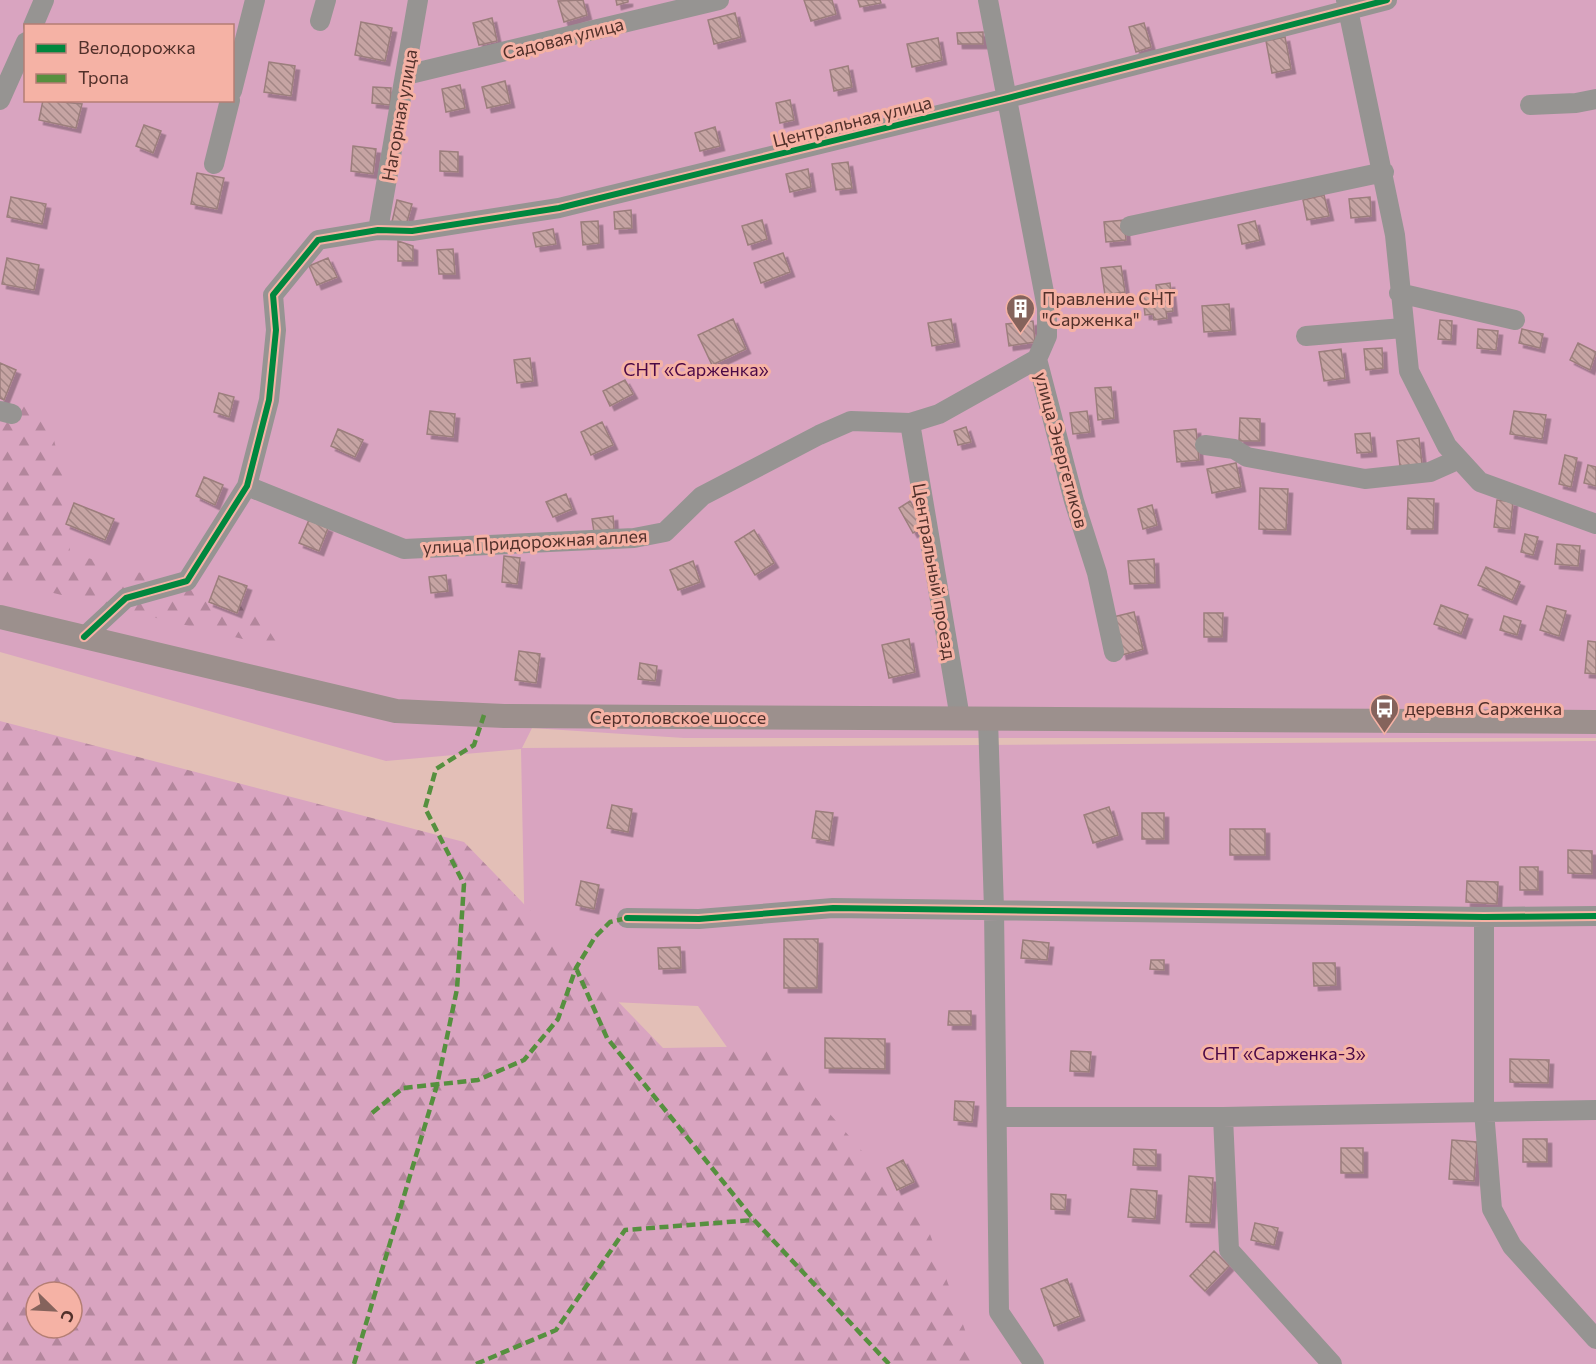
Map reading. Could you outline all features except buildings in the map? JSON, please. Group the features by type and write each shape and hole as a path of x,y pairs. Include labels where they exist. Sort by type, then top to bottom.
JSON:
{"main road":[{"path":"0,617 84,637"},
{"name":"Сертоловское шоссе","path":"84,637 396,711 504,716 1596,722"}],"street":[{"path":"34,24 44,0"},
{"path":"234,83 255,0"},
{"path":"320,21 326,0"},
{"name":"Нагорная улица","path":"378,230 418,0"},
{"name":"Садовая улица","path":"406,75 719,0"},
{"name":"улица Энергетиков","path":"988,0 1047,308 1047,336 1037,359 1074,501 1097,573 1114,652"},
{"name":"Центральная улица","path":"248,486 269,400 276,330 273,295 318,240 378,230 412,231 559,208 1008,98 1348,4 1387,0"},
{"path":"1348,4 1395,235 1399,293 1409,372 1447,446 1457,460 1480,482 1596,524"},
{"path":"0,100 24,46"},
{"path":"1530,105 1576,103 1596,99"},
{"path":"214,164 230,102"},
{"path":"1130,226 1384,172"},
{"path":"1399,293 1515,320"},
{"path":"1306,336 1404,328"},
{"name":"улица Придорожная аллея","path":"248,486 404,549 634,538 665,532 702,496 819,435 851,421 910,423 939,414 1037,359"},
{"name":"Центральный проезд","path":"910,423 960,718"},
{"path":"1206,445 1234,449 1246,457 1365,479 1430,472 1457,460"},
{"path":"84,637 126,598 187,581 248,486"},
{"path":"988,719 998,1117 999,1312 1034,1364"},
{"path":"627,918 699,919 833,908 1484,917 1596,916"},
{"path":"1484,917 1484,1111 1492,1209 1512,1246 1596,1339"},
{"path":"998,1117 1223,1117 1596,1110"},
{"path":"1223,1117 1228,1250 1332,1364"}],"green space":[{"name":"СНТ «Сарженка»","path":"0,0 1596,0 1596,738 684,738 532,728 522,748 1596,741 1596,1364 950,1364 698,1006 526,998 521,749 386,761 0,652"},
{"path":"0,402 45,403 65,485 70,553 252,604 280,648 0,580"},
{"path":"0,721 464,842 663,1048 771,1046 927,1226 969,1341 982,1364 0,1364"}],"marked path":[{"path":"354,1364 437,1085 457,989 464,884 425,808 436,769 474,745 484,715"},
{"path":"372,1113 403,1088 478,1080 524,1060 558,1019 576,968 595,937 610,922 627,918"},
{"path":"576,968 607,1038 754,1220 889,1364"},
{"path":"476,1364 556,1330 625,1230 754,1220"}],"cycle path":[{"path":"84,637 126,598 187,581 247,486 269,400 276,330 273,295 318,240 378,230 412,231 559,208 1008,98 1387,0"},
{"path":"627,918 699,919 833,908 1484,917 1596,916"}],"place":[{"name":"Правление СНТ \"Сарженка\"","path":"1021,334"},
{"name":"деревня Сарженка","path":"1384,734"}],"park label":[{"name":"СНТ «Сарженка-3»","path":"1284,1053"}]}
